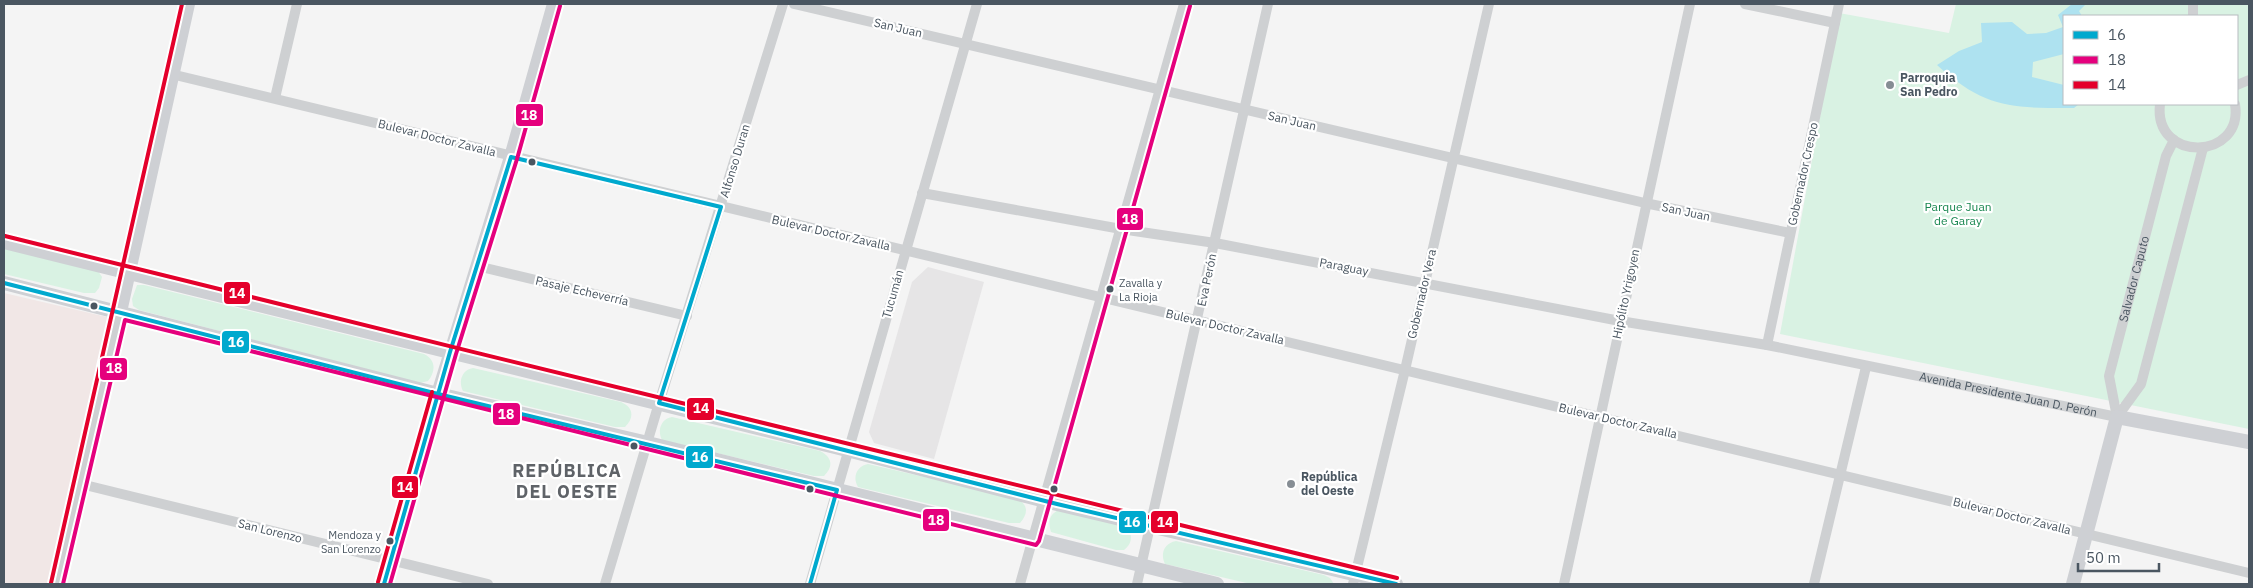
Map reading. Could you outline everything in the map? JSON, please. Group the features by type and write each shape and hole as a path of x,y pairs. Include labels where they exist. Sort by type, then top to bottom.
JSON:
{"main road":[{"path":"120,312 171,74 188,4"},
{"path":"438,394 511,157 554,4"},
{"path":"4,242 847,450 1354,579 1396,584"},
{"path":"4,283 438,394 648,442 1217,584"},
{"name":"Avenida Presidente Juan D. Perón","path":"2118,417 2249,442"},
{"name":"Salvador Caputo","path":"2073,584 2118,417"}],"street":[{"path":"275,98 297,4"},
{"name":"Alfonso Duran","path":"605,584 658,403 687,316 783,4"},
{"name":"San Juan","path":"794,4 1645,203 1790,233"},
{"name":"Tucumán","path":"810,584 847,450 977,4"},
{"path":"1020,584 1184,4"},
{"name":"Eva Perón","path":"1137,584 1246,110 1268,4"},
{"name":"Gobernador Vera","path":"1354,579 1405,370 1489,4"},
{"name":"Hipólito Yrigoyen","path":"1564,584 1645,203 1690,4"},
{"path":"1745,4 1835,23"},
{"name":"Gobernador Crespo","path":"1767,345 1839,4"},
{"name":"Bulevar Doctor Zavalla","path":"171,74 2249,573"},
{"path":"2160,105 2161,122 2166,132 2174,140 2193,148 2203,148 2223,139 2230,130 2234,120 2235,105"},
{"name":"Salvador Caputo","path":"2118,417 2109,376 2166,156 2174,140"},
{"name":"Salvador Caputo","path":"2118,417 2140,384 2203,148"},
{"name":"Paraguay","path":"922,193 1121,229 1215,243 1620,321 1767,345"},
{"name":"Pasaje Echeverría","path":"476,266 687,316"},
{"path":"57,584 120,312"},
{"name":"Avenida Presidente Juan D. Perón","path":"1767,345 1866,367 2118,417"},
{"path":"1814,584 1866,367"},
{"path":"384,584 438,394"},
{"name":"San Lorenzo","path":"81,484 488,584"}],"shaded area":[{"path":"928,267 984,282 934,459 874,443 869,432 912,282"},
{"path":"4,293 107,317 111,323 50,584 4,584"}],"green space":[{"name":"Parque Juan de Garay","path":"1956,4 2249,4 2249,429 1780,334 1839,13 1949,33"},
{"path":"4,248 98,271 102,277 99,288 95,293 84,293 4,274"},
{"path":"137,285 144,285 424,354 431,359 434,366 433,370 428,381 420,383 139,310 133,306 132,299"},
{"path":"473,368 621,402 630,409 630,420 625,427 615,427 463,391 462,376 466,371"},
{"path":"672,417 820,451 829,459 829,469 824,476 814,476 662,440 661,426 665,420"},
{"path":"868,464 1016,498 1025,506 1025,516 1020,523 1009,523 858,487 855,479 857,472 861,467"},
{"path":"1059,510 1122,525 1130,530 1130,544 1124,550 1116,550 1051,532 1050,519"},
{"path":"1176,541 1324,575 1330,578 1334,584 1251,584 1165,564 1164,550 1169,544"}],"water":[{"path":"2072,4 2086,4 2079,11 2081,15 2063,15 2063,27 2058,15"},
{"path":"2012,22 2027,34 2046,33 2063,27 2063,54 2033,62 2032,77 2063,85 2063,105 2078,105 2074,108 2017,106 1985,98 1954,79 1937,65 1959,51 1982,42 1981,23"}],"transit line":[{"name":"14","path":"51,583 182,4"},
{"name":"18","path":"390,584 456,354 517,159 560,6"},
{"name":"18","path":"63,584 125,320 1036,545 1039,541 1190,6"},
{"name":"16","path":"384,584 450,352 511,157 721,207 659,403 1057,504 1396,584"},
{"name":"14","path":"5,236 875,452 1397,578"},
{"name":"16","path":"4,283 438,394 837,490 810,584"},
{"name":"14","path":"378,582 432,392"}],"place":[{"name":"Parroquia San Pedro","path":"1890,85"},
{"name":"Zavalla y La Rioja","path":"1110,289"},
{"name":"República del Oeste","path":"1291,484"},
{"name":"Mendoza y San Lorenzo","path":"390,541"}],"district":[{"name":"REPÚBLICA DEL OESTE","path":"567,481"}]}
